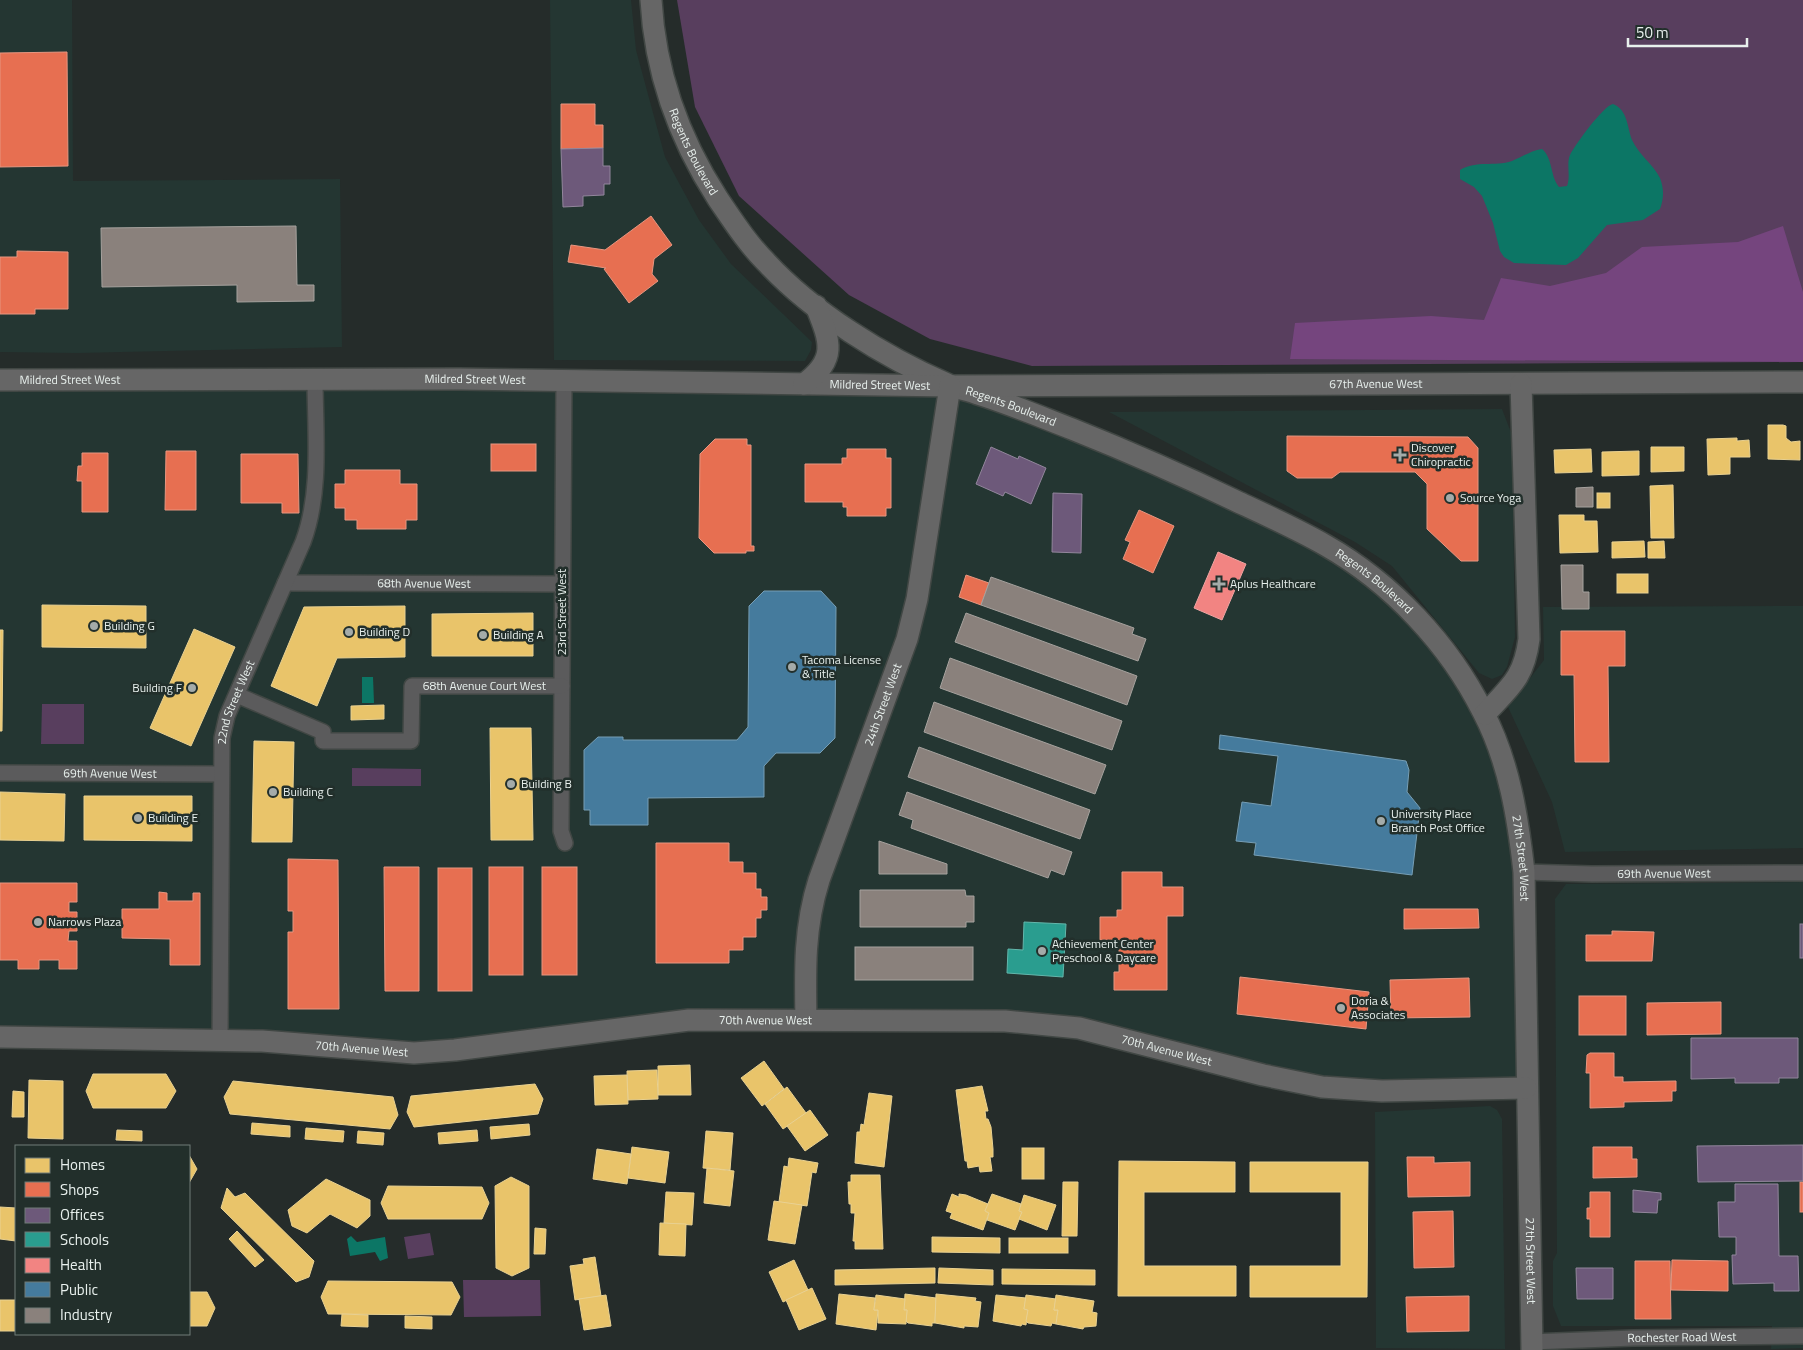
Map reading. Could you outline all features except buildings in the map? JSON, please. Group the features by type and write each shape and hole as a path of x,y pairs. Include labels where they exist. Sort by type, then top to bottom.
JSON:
{"street":[{"name":"Regents Boulevard","path":"651,0 654,42 664,84 675,118 702,174 740,233 765,262 789,285 816,306 876,346 950,386 979,394 1069,428 1189,478 1326,546 1360,567 1394,596 1425,627 1466,682 1485,714"},
{"path":"804,384 822,369 829,350 828,336 816,306"},
{"name":"Mildred Street West","path":"0,380 315,378 950,386"},
{"name":"22nd Street West","path":"220,1040 220,774 224,727 306,534 313,507 315,378"},
{"name":"23rd Street West","path":"564,381 561,831 565,843"},
{"name":"67th Avenue West","path":"950,386 1803,382"},
{"path":"1485,714 1520,674 1526,660 1529,639 1521,384"},
{"name":"24th Street West","path":"806,1020 805,954 808,916 819,880 907,640 918,592 950,386"},
{"name":"68th Avenue West","path":"285,583 562,584"},
{"name":"68th Avenue Court West","path":"237,695 323,732 323,741 411,741 412,686 562,686"},
{"name":"27th Street West","path":"1485,714 1512,794 1519,825 1524,872 1526,1088 1532,1346"},
{"name":"69th Avenue West","path":"0,772 220,774"},
{"name":"69th Avenue West","path":"1524,872 1592,874 1803,873"},
{"name":"70th Avenue West","path":"0,1037 309,1043 365,1050 414,1053 455,1050 689,1020 1005,1021 1053,1024 1109,1035 1292,1082 1322,1087 1382,1091 1526,1088"},
{"name":"Rochester Road West","path":"1532,1346 1633,1338 1803,1336"}],"shaded area":[{"path":"0,0 72,0 73,181 340,179 342,347 77,353 0,352"},
{"path":"550,0 631,0 636,50 665,157 699,220 731,264 812,342 811,350 805,361 554,360"},
{"path":"677,0 1803,0 1803,362 1032,366 930,339 849,295 739,196 695,107"},
{"path":"1613,104 1622,110 1632,140 1660,178 1663,194 1660,209 1643,220 1607,225 1578,258 1566,265 1514,263 1504,257 1500,251 1493,223 1482,196 1474,187 1460,179 1460,170 1479,164 1505,163 1542,149 1548,157 1556,183 1559,187 1567,186 1570,155 1596,118 1608,106"},
{"path":"1783,226 1803,292 1803,362 1290,359 1295,323 1431,316 1484,320 1501,278 1550,286 1606,273 1642,247 1738,242"},
{"path":"0,380 950,386 1326,546 1440,645 1512,794 1526,1088 1382,1091 1109,1035 709,1020 455,1050 0,1037"},
{"path":"1502,409 1512,435 1515,637 1507,667 1502,675 1492,679 1479,673 1392,566 1355,542 1109,412"},
{"path":"1803,606 1803,848 1565,852 1552,802 1508,707 1544,660 1543,607"},
{"path":"362,677 373,677 374,703 362,703"},
{"path":"42,704 84,704 84,744 41,744"},
{"path":"352,768 421,769 421,786 352,786"},
{"path":"1803,882 1803,1348 1771,1349 1772,1326 1561,1326 1553,1306 1553,1261 1557,1253 1555,899 1566,884"},
{"path":"1490,1106 1497,1110 1502,1119 1505,1349 1376,1348 1375,1112"},
{"path":"430,1233 434,1255 408,1259 404,1237"},
{"path":"351,1236 357,1242 385,1237 388,1258 380,1261 375,1252 350,1256 347,1239"},
{"path":"463,1280 540,1280 541,1316 464,1317"}],"place":[{"name":"Discover Chiropractic","path":"1400,455"},
{"name":"Source Yoga","path":"1450,498"},
{"name":"Aplus Healthcare","path":"1219,584"},
{"name":"Building G","path":"94,626"},
{"name":"Building D","path":"349,632"},
{"name":"Building A","path":"483,635"},
{"name":"Tacoma License & Title","path":"792,667"},
{"name":"Building F","path":"192,688"},
{"name":"Building B","path":"511,784"},
{"name":"Building C","path":"273,792"},
{"name":"Building E","path":"138,818"},
{"name":"University Place Branch Post Office","path":"1381,821"},
{"name":"Narrows Plaza","path":"38,922"},
{"name":"Achievement Center Preschool & Daycare","path":"1042,951"},
{"name":"Doria & Associates","path":"1341,1008"}]}
